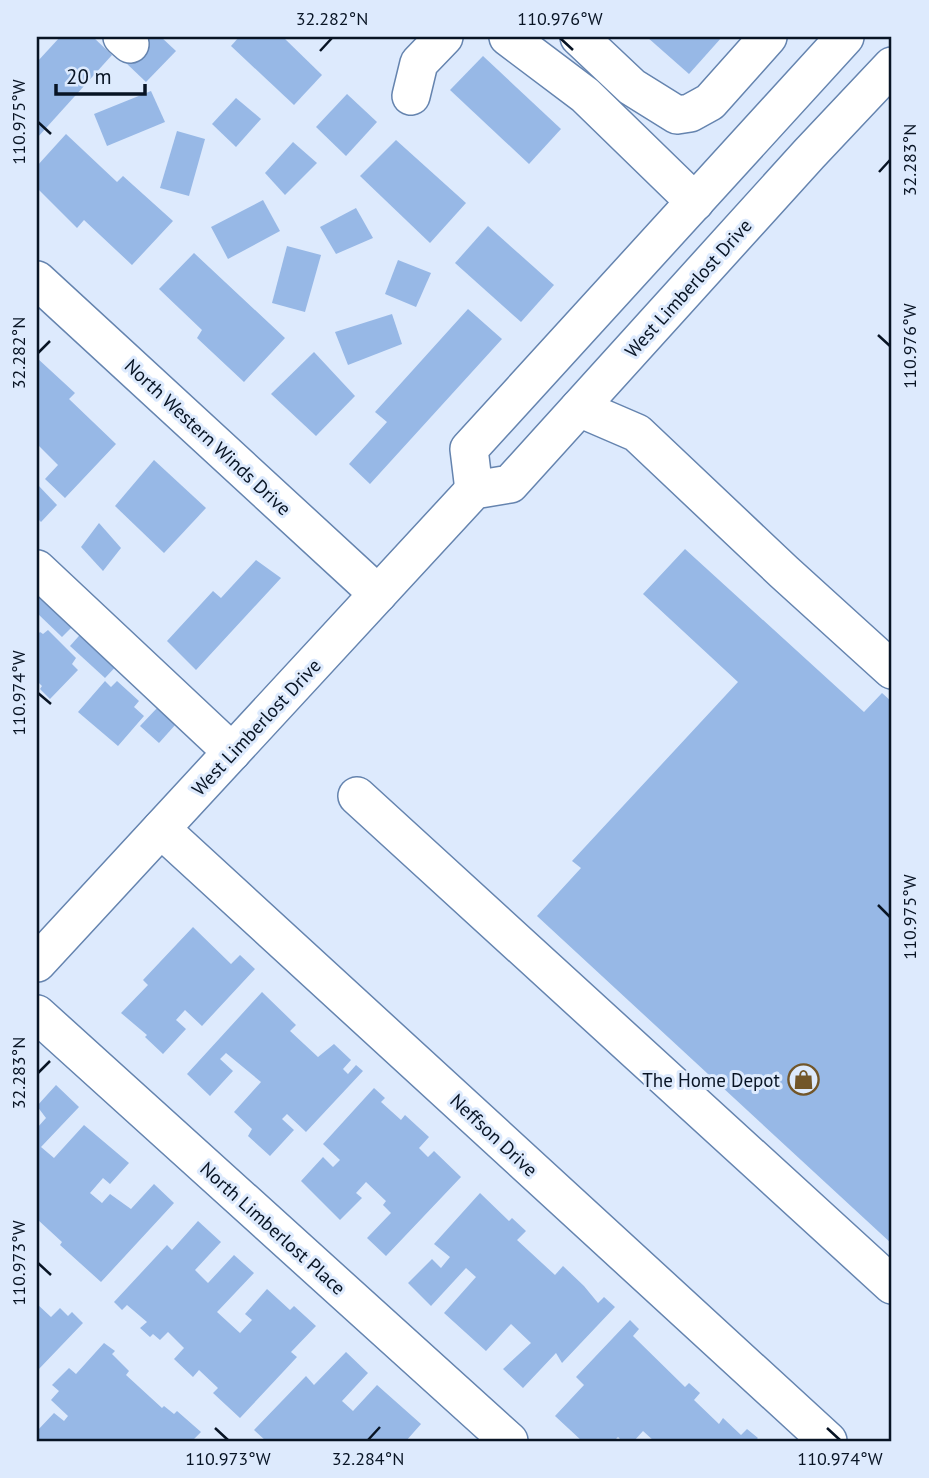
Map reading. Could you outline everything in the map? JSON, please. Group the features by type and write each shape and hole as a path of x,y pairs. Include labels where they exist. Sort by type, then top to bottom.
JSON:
{"street":[{"path":"411,96 419,63 444,37"},
{"path":"508,37 586,95 695,202"},
{"path":"579,37 632,87 677,115 690,113 710,102 768,37"},
{"path":"474,490 469,449 845,37"},
{"path":"864,37 864,57 869,72 888,80"},
{"name":"West Limberlost Drive","path":"37,963 474,490 510,484 620,363 888,80"},
{"name":"North Western Winds Drive","path":"37,280 378,594"},
{"path":"614,290 626,308 630,321 620,363 637,433"},
{"path":"579,408 637,433 892,670"},
{"path":"37,569 232,752"},
{"path":"357,796 892,1285"},
{"name":"Neffson Drive","path":"161,829 828,1441"},
{"name":"North Limberlost Place","path":"37,1014 509,1441"}],"building":[{"path":"60,37 93,37 112,55 37,138 37,62"},
{"path":"149,37 161,37 176,51 146,82 125,62"},
{"path":"239,37 283,37 322,75 294,105 231,46"},
{"path":"647,37 722,37 689,74"},
{"path":"483,56 561,129 529,164 450,90"},
{"path":"151,91 165,122 107,146 94,114"},
{"path":"347,94 377,122 346,156 316,127"},
{"path":"236,98 261,119 236,147 212,124"},
{"path":"177,131 205,139 189,196 160,188"},
{"path":"66,134 117,182 123,176 173,221 132,265 84,220 77,228 37,188 37,166"},
{"path":"396,140 466,203 430,243 360,176"},
{"path":"293,142 317,163 285,195 265,173"},
{"path":"263,200 280,231 228,259 211,227"},
{"path":"356,208 373,238 336,254 320,227"},
{"path":"488,226 554,285 521,322 455,263"},
{"path":"287,246 321,255 305,312 272,303"},
{"path":"194,253 285,338 244,382 197,338 202,330 159,289"},
{"path":"398,260 431,273 416,307 385,294"},
{"path":"468,309 502,339 370,484 349,464 387,422 375,412"},
{"path":"392,314 402,344 348,365 335,332"},
{"path":"314,352 355,396 316,436 271,394"},
{"path":"37,358 75,393 69,399 116,444 65,498 45,479 58,465 37,444"},
{"path":"154,460 206,508 164,553 115,506"},
{"path":"37,484 57,505 41,522 37,518"},
{"path":"99,523 121,548 103,571 81,547"},
{"name":"The Home Depot","path":"685,549 864,712 882,693 892,702 892,1244 537,916 581,868 572,861 738,682 643,594"},
{"path":"256,560 281,578 196,670 167,641 213,591 221,598"},
{"path":"44,590 77,622 62,637 37,613 37,598"},
{"path":"86,628 121,661 105,678 70,646"},
{"path":"48,630 76,658 72,664 78,670 50,699 40,689 42,686 37,681 37,635"},
{"path":"105,681 111,687 117,681 139,701 134,707 144,716 118,746 78,712"},
{"path":"158,707 176,724 159,743 140,726"},
{"path":"193,927 231,964 240,955 255,969 202,1026 185,1010 176,1020 186,1029 163,1054 145,1037 147,1035 121,1013 148,985 143,980"},
{"path":"262,992 296,1025 290,1031 318,1057 334,1044 351,1060 343,1069 348,1074 356,1065 363,1071 306,1132 287,1114 282,1119 294,1130 270,1156 248,1136 252,1129 234,1112 261,1082 226,1053 220,1059 233,1071 210,1096 187,1074"},
{"path":"56,1085 79,1107 41,1147 54,1158 84,1125 129,1163 110,1184 103,1178 90,1193 102,1203 110,1194 131,1209 154,1184 174,1203 101,1282 60,1245 62,1242 37,1219 37,1128 46,1118 37,1106"},
{"path":"374,1088 385,1098 381,1102 401,1120 405,1115 429,1137 419,1148 428,1157 434,1151 461,1177 386,1256 367,1238 391,1213 383,1205 386,1201 366,1182 356,1193 362,1198 340,1220 301,1181 323,1157 333,1167 340,1160 323,1144"},
{"path":"480,1193 509,1221 512,1218 526,1231 517,1240 555,1275 563,1266 598,1303 604,1297 615,1307 562,1363 556,1353 523,1388 503,1369 531,1343 511,1324 486,1351 444,1313 476,1277 466,1268 431,1306 408,1283 432,1259 441,1268 450,1257 434,1244"},
{"path":"198,1221 221,1242 195,1270 208,1283 234,1255 254,1273 217,1312 240,1333 252,1320 245,1314 267,1289 290,1310 294,1306 316,1326 291,1352 297,1357 240,1418 213,1393 218,1388 199,1370 193,1377 174,1359 184,1348 168,1332 160,1340 153,1334 150,1337 140,1328 147,1322 127,1305 122,1310 114,1302 167,1245 172,1250"},
{"path":"37,1304 51,1317 60,1308 68,1316 72,1312 83,1323 37,1371"},
{"path":"630,1320 639,1329 633,1336 685,1387 689,1383 700,1393 694,1400 719,1424 723,1418 741,1435 747,1429 758,1438 755,1441 654,1441 643,1431 634,1441 622,1441 618,1437 614,1441 582,1441 555,1416 584,1385 576,1377"},
{"path":"104,1343 115,1351 112,1354 129,1371 126,1375 162,1408 164,1406 174,1414 177,1411 201,1432 192,1441 37,1441 37,1431 54,1413 64,1421 68,1416 51,1400 59,1391 52,1385 69,1368 76,1374"},
{"path":"346,1352 368,1373 342,1401 353,1411 377,1385 421,1424 406,1441 266,1441 254,1430 306,1376 314,1385"}],"place":[{"name":"The Home Depot","path":"803,1080"}]}
